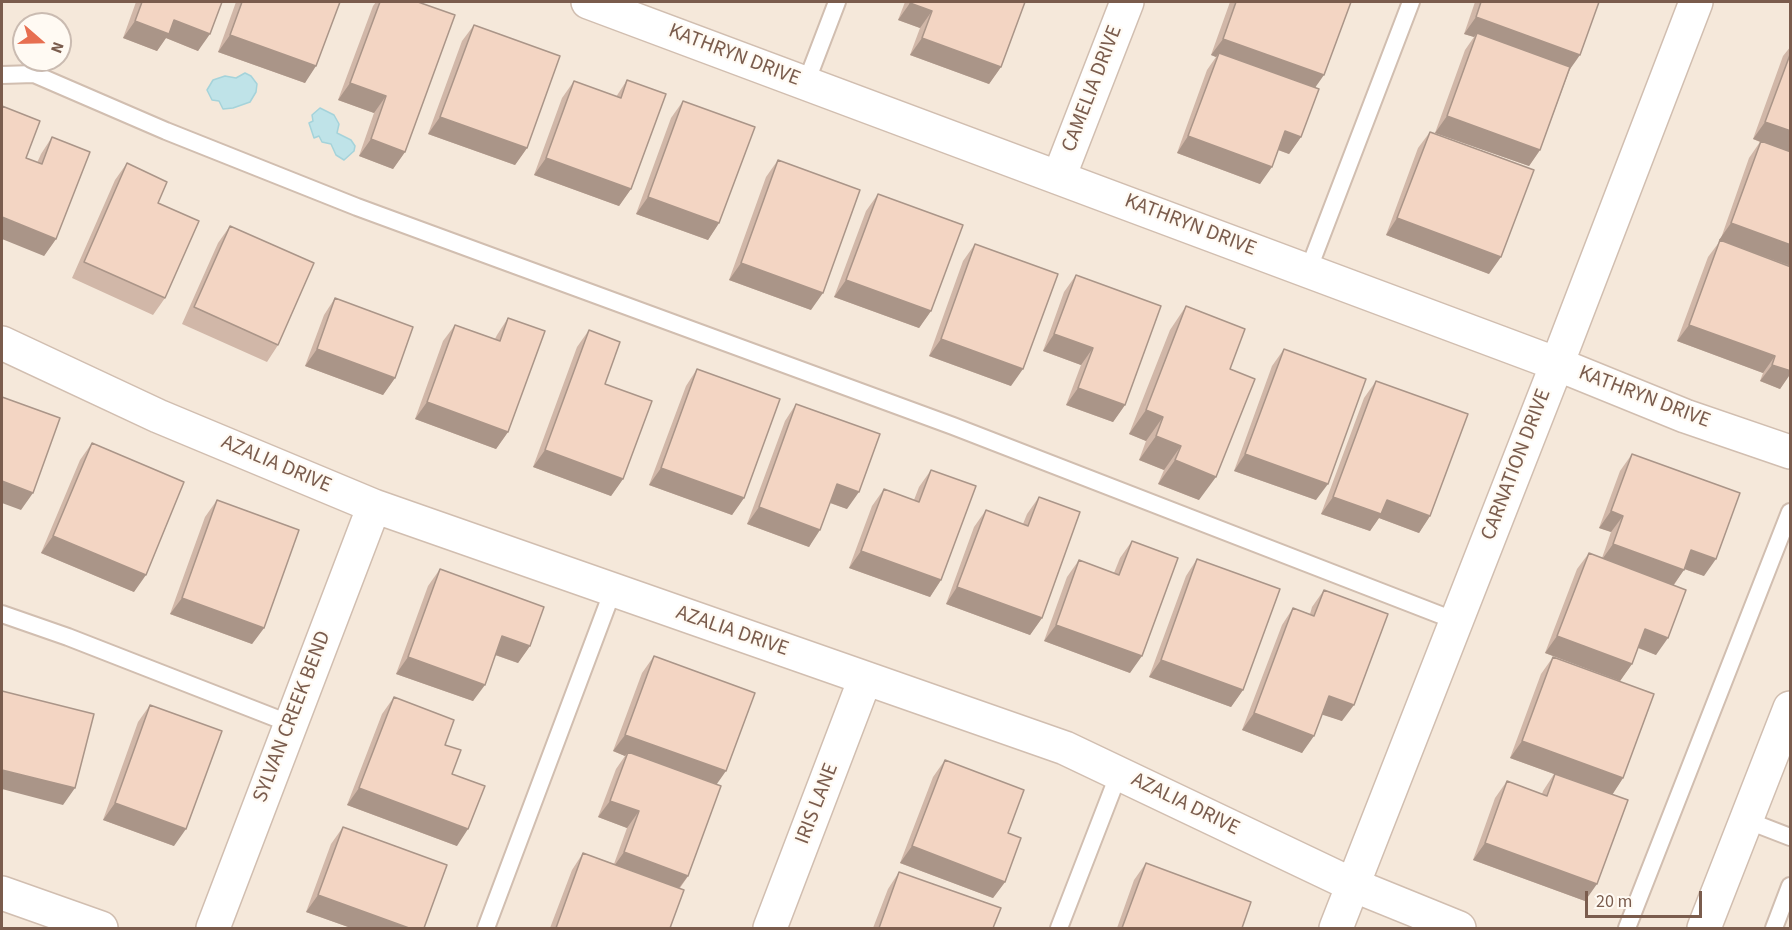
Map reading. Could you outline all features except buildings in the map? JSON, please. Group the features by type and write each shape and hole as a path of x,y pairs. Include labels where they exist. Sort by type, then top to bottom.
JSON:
{"street":[{"name":"KATHRYN DRIVE","path":"588,2 1557,364 1685,416 1791,452"},
{"name":"CAMELIA DRIVE","path":"1059,177 1127,2"},
{"name":"CARNATION DRIVE","path":"1336,928 1696,2"},
{"name":"AZALIA DRIVE","path":"2,343 158,416 374,506 1065,748 1353,885 1459,928"},
{"name":"SYLVAN CREEK BEND","path":"213,928 374,506"},
{"name":"IRIS LANE","path":"770,928 865,679"},
{"path":"1704,928 1791,708"},
{"path":"2,893 101,928"}],"lane":[{"path":"806,83 837,2"},
{"path":"1308,271 1411,2"},
{"path":"2,74 34,74 166,131 357,207 952,426 1456,621"},
{"path":"1627,928 1791,512"},
{"path":"486,928 613,590"},
{"path":"2,614 68,637 291,724"},
{"path":"1059,928 1119,774"},
{"path":"1746,820 1791,837"},
{"path":"1774,928 1791,886"}],"shaded area":[{"path":"2,2 1790,2 1790,928 2,928"}],"water":[{"path":"245,73 251,76 257,84 256,92 250,102 223,109 219,101 212,100 207,90 213,80 225,76 236,78"},
{"path":"320,108 334,115 339,124 337,133 351,140 355,146 354,151 344,160 336,155 331,144 322,142 319,136 314,138 309,123 313,121 312,115"}]}
